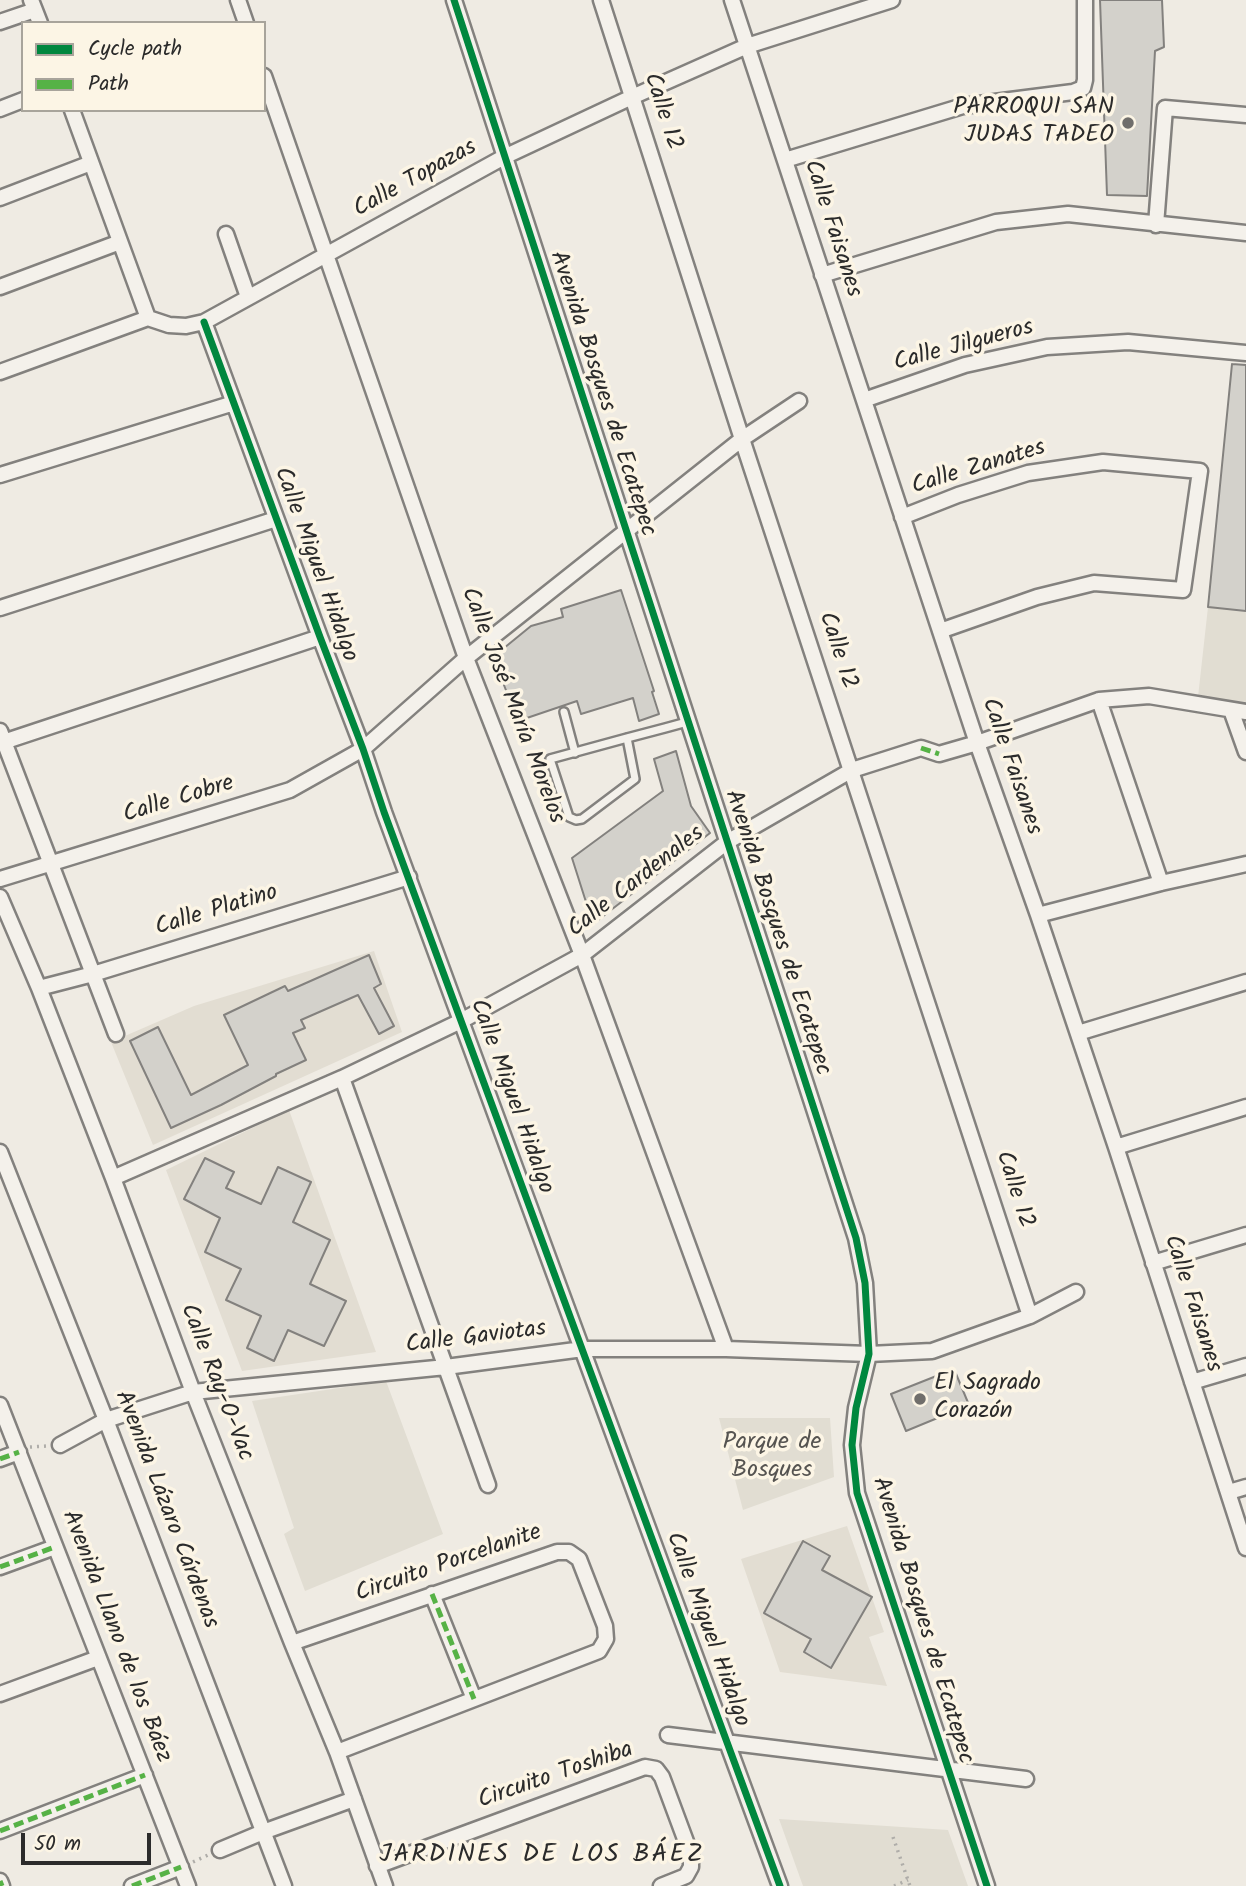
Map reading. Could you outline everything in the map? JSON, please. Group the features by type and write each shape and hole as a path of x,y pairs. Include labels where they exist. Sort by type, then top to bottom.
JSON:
{"street":[{"path":"238,0 245,21"},
{"name":"Avenida Bosques de Ecatepec","path":"454,0 856,1238 865,1283 869,1354 856,1408 852,1445 857,1493 986,1886"},
{"name":"Calle 12","path":"601,0 1030,1316"},
{"name":"Calle Faisanes","path":"732,0 977,743 1116,1147 1246,1548"},
{"name":"Calle Topazas","path":"204,322 504,157 632,97 747,46 892,0"},
{"path":"785,160 963,106 1073,92 1083,88 1085,0"},
{"path":"0,22 35,11"},
{"name":"Calle José María Morelos","path":"266,82 466,658 582,955 726,1349"},
{"path":"0,109 21,101"},
{"path":"1156,225 1165,108 1246,115"},
{"path":"73,112 148,318"},
{"path":"0,198 91,163"},
{"path":"822,275 996,222 1068,214 1246,233"},
{"path":"226,234 248,297"},
{"path":"0,287 120,242"},
{"path":"0,372 148,318 169,325 186,326 204,322"},
{"name":"Calle Miguel Hidalgo","path":"204,322 780,1886"},
{"name":"Calle Jilgueros","path":"864,400 965,365 1047,347 1128,342 1246,353"},
{"path":"363,749 466,658 625,531 742,439 799,401"},
{"path":"0,475 234,404"},
{"name":"Calle Zanates","path":"902,517 958,495 1028,473 1103,462 1200,471 1184,590 1094,583 1037,597 940,631"},
{"path":"0,608 276,519"},
{"path":"116,1034 1,739 320,637"},
{"name":"Calle Cardenales","path":"113,1178 342,1077 461,1021 582,955 727,842 852,770 921,748 939,754 1098,700 1149,696 1246,712"},
{"path":"1098,700 1161,883"},
{"path":"1231,710 1246,752"},
{"name":"Calle Cobre","path":"0,879 290,790 363,749"},
{"path":"1038,915 1246,864"},
{"name":"Calle Platino","path":"39,988 93,974 409,877"},
{"name":"Calle Ray-O-Vac","path":"0,897 6,931 39,988 193,1392 337,1752 385,1886"},
{"path":"1078,1033 1246,982"},
{"path":"342,1077 488,1485"},
{"path":"1116,1147 1246,1107"},
{"name":"Avenida Lázaro Cárdenas","path":"0,1152 106,1420 284,1886"},
{"path":"1153,1263 1246,1235"},
{"name":"Calle Gaviotas","path":"60,1445 106,1420 193,1392 446,1367 583,1349 726,1349 869,1354 932,1351 1030,1316 1076,1292"},
{"path":"1192,1382 1246,1366"},
{"name":"Avenida Llano de los Báez","path":"0,1405 188,1886"},
{"path":"0,1459 19,1452"},
{"path":"1229,1492 1246,1487"},
{"path":"0,1567 55,1547"},
{"name":"Circuito Porcelanite","path":"292,1643 557,1552 569,1552 579,1559 605,1626 606,1639 600,1651 337,1752"},
{"path":"432,1594 474,1699"},
{"path":"0,1694 98,1658"},
{"path":"668,1735 1026,1779"},
{"name":"Circuito Toshiba","path":"377,1866 645,1767 656,1769 662,1777 691,1855 691,1867 686,1876 661,1886"},
{"path":"0,1831 145,1775"},
{"path":"220,1850 354,1799"},
{"path":"132,1886 181,1867"},
{"path":"0,1881 2,1886"}],"lane":[{"path":"564,712 575,753"},
{"path":"627,738 635,779 582,820 569,817 550,759 575,753 627,738 687,722"}],"path":[{"path":"19,1452 32,1446 60,1445"},
{"path":"894,1837 910,1886"},
{"path":"181,1867 220,1850"},
{"path":"894,1886 908,1880"}],"shaded area":[{"path":"374,951 402,1032 153,1145 111,1042 194,1006"},
{"path":"289,1110 376,1352 242,1371 166,1170"},
{"path":"847,1526 884,1632 869,1637 887,1686 780,1672 741,1559"}],"green space":[{"path":"1208,607 1246,611 1246,702 1198,697"},
{"path":"386,1381 443,1534 305,1591 284,1534 294,1528 252,1401"},
{"name":"Parque de Bosques","path":"719,1418 830,1418 834,1477 743,1510"},
{"path":"779,1819 948,1830 968,1886 803,1886"}],"building":[{"name":"PARROQUI SAN JUDAS TADEO","path":"1100,0 1162,0 1164,47 1155,51 1147,196 1107,195"},
{"path":"1232,364 1246,365 1246,611 1208,607"},
{"path":"621,590 659,714 639,721 633,698 581,714 577,701 518,721 493,657 531,626 563,617 561,609"},
{"path":"676,751 691,806 710,833 593,924 572,858 663,791 654,759"},
{"path":"369,955 381,984 374,988 394,1026 379,1034 358,995 301,1020 305,1028 293,1033 306,1060 171,1128 130,1041 158,1027 191,1095 248,1065 224,1015 285,986 288,991"},
{"path":"205,1158 234,1172 226,1188 261,1204 278,1167 311,1182 293,1222 330,1240 310,1284 346,1301 324,1346 288,1330 274,1361 247,1348 261,1316 226,1300 241,1269 205,1252 220,1218 184,1199"},
{"path":"954,1369 969,1405 906,1431 891,1394"},
{"path":"803,1541 830,1556 822,1570 872,1597 831,1668 804,1652 811,1639 764,1613"}],"marked path":[{"path":"921,748 939,754"},
{"path":"0,1459 19,1452"},
{"path":"0,1567 55,1547"},
{"path":"432,1594 474,1699"},
{"path":"0,1831 145,1775"},
{"path":"132,1886 181,1867"},
{"path":"0,1881 2,1886"}],"cycle path":[{"path":"454,0 856,1238 865,1283 869,1354 856,1408 852,1445 857,1493 987,1886"},
{"path":"204,322 780,1886"}],"place":[{"name":"PARROQUI SAN JUDAS TADEO","path":"1128,123"},
{"name":"El Sagrado Corazón","path":"920,1399"}],"district":[{"name":"JARDINES DE LOS BÁEZ","path":"542,1857"}]}
